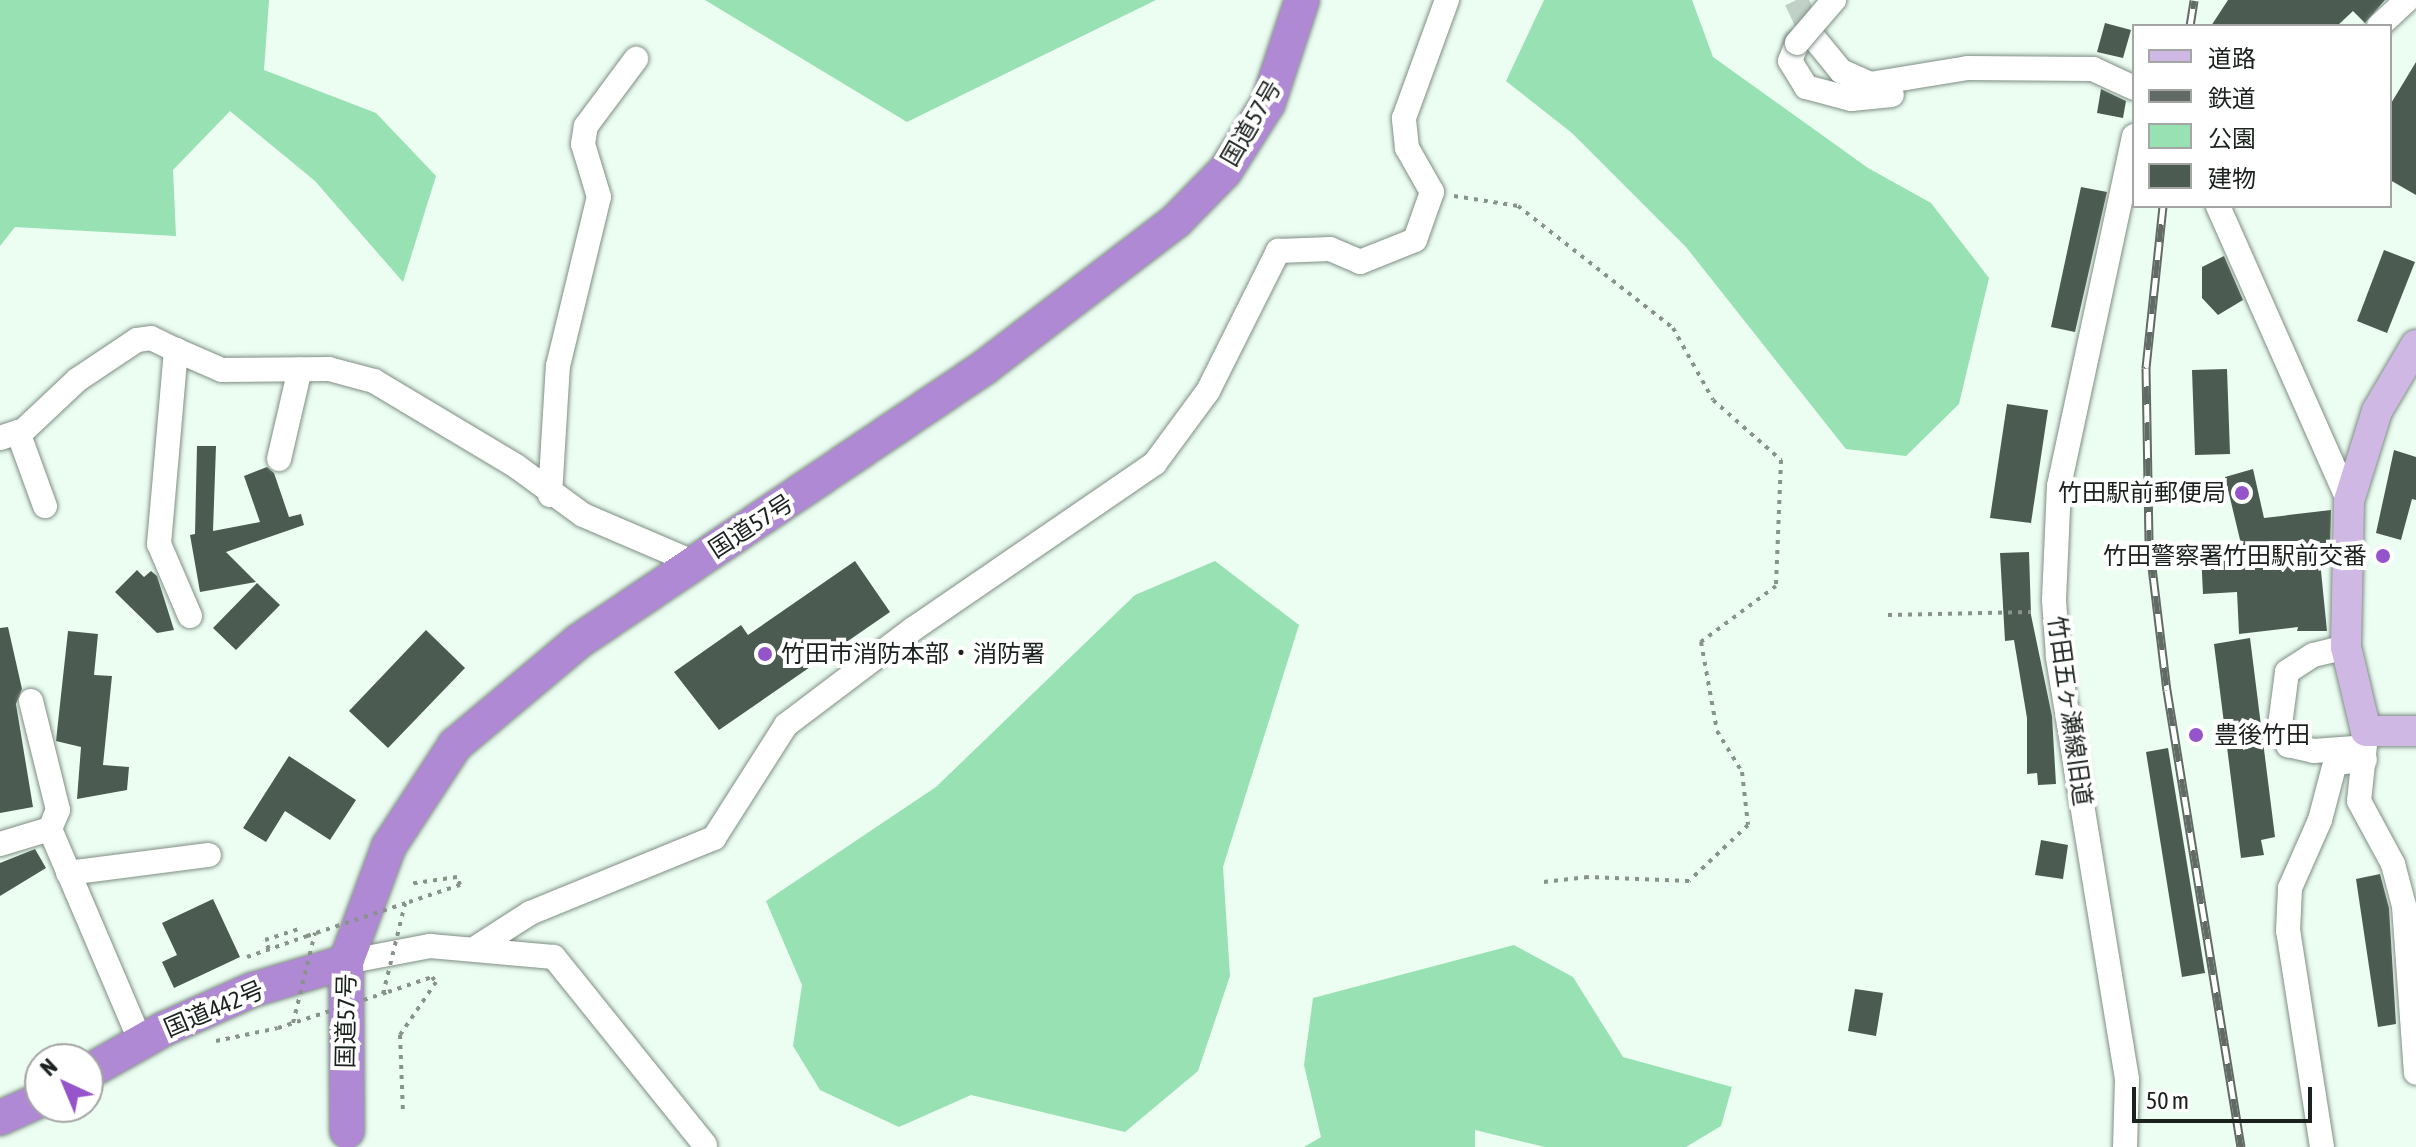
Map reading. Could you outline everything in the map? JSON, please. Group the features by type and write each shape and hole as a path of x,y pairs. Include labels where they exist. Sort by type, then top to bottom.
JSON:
{"highway":[{"name":"国道57号","path":"347,1131 346,962 389,846 455,745 579,641 985,367 1176,221 1225,171 1268,103 1302,0"},
{"name":"国道442号","path":"104,1063 141,1042 252,990 346,962"},
{"path":"0,1118 24,1107"}],"main road":[{"path":"2412,731 2365,746 2346,647 2349,501 2377,411 2416,345"}],"street":[{"path":"474,949 530,913 714,838 786,725 913,629 1155,463 1208,391 1278,251 1330,249 1360,262 1415,240 1432,192 1407,148 1404,118 1447,0"},
{"path":"1834,0 1790,61 1806,87 1824,95 1851,99 1909,94 1910,78"},
{"path":"2381,24 2407,0"},
{"path":"1806,41 1841,71 1870,84 1968,68 2093,69 2132,87"},
{"path":"550,495 558,366 599,197 583,144 586,126 636,59"},
{"name":"竹田五ヶ瀬線旧道","path":"2125,1147 2127,1079 2058,656 2054,600 2062,471 2132,145"},
{"path":"2219,208 2349,501"},
{"path":"45,506 9,435 77,380 137,340 151,338 222,370 329,369 374,381 516,466 550,495 695,563"},
{"path":"176,350 159,544 190,616"},
{"path":"279,459 300,369"},
{"path":"2346,647 2313,655 2287,672 2280,725 2288,745 2313,751 2365,746"},
{"path":"31,701 58,810 50,829 141,1042"},
{"path":"2365,746 2359,801 2393,864 2404,906 2416,1073"},
{"path":"2322,1147 2288,931 2290,888 2320,820 2335,763 2365,746"},
{"path":"0,844 50,829"},
{"path":"68,873 209,855"},
{"path":"346,962 430,946 554,957 705,1145"}],"path":[{"path":"1432,192 1518,206 1673,328 1713,400 1781,460 1776,586 1701,642 1717,731 1742,772 1748,825 1689,881 1588,877 1543,882"},
{"path":"1888,615 2041,612"},
{"path":"247,957 460,885 457,877 409,884"},
{"path":"383,994 405,904"},
{"path":"269,949 265,940 298,929"},
{"path":"293,1023 315,933"},
{"path":"216,1041 293,1023 432,977 436,982 400,1035 403,1114"}],"green space":[{"path":"0,0 269,0 264,70 376,113 436,176 403,282 315,181 230,111 173,170 176,236 15,227 0,246"},
{"path":"705,0 1156,0 907,122"},
{"path":"1544,0 1692,0 1713,57 1868,168 1931,203 1989,278 1959,404 1906,456 1846,449 1686,247 1572,133 1506,81"},
{"path":"1215,561 1299,625 1223,867 1230,976 1198,1071 1125,1132 971,1095 899,1127 820,1090 793,1046 802,985 766,901 936,787 1135,595"},
{"path":"1514,945 1573,977 1623,1057 1732,1087 1721,1126 1686,1147 1545,1147 1475,1130 1475,1147 1304,1147 1321,1137 1304,1065 1313,998"}],"building":[{"path":"2228,0 2385,0 2365,23 2353,11 2339,24 2212,24"},
{"path":"2105,23 2131,30 2123,58 2097,52"},
{"path":"2416,62 2416,195 2392,181 2392,102"},
{"path":"2101,89 2126,101 2123,118 2097,113"},
{"path":"2081,187 2107,192 2075,332 2051,327"},
{"path":"2384,250 2415,262 2387,333 2357,321"},
{"path":"2224,256 2243,300 2218,315 2202,298 2202,267"},
{"path":"2227,369 2230,454 2195,455 2192,370"},
{"path":"2007,404 2048,410 2031,523 1990,518"},
{"path":"197,446 216,446 213,531 260,522 244,476 267,467 274,473 289,517 301,514 304,525 226,552 256,582 200,592 190,535 195,534"},
{"path":"2394,450 2416,457 2416,500 2412,499 2401,540 2376,533"},
{"path":"2253,469 2264,518 2331,510 2330,550 2319,551 2327,631 2297,631 2298,627 2239,634 2237,592 2203,594 2201,553 2235,552 2235,545 2241,544 2225,477"},
{"path":"2029,552 2031,615 2052,716 2056,784 2038,785 2037,773 2027,774 2027,718 2014,640 2005,641 2000,553"},
{"name":"竹田市消防本部・消防署","path":"855,561 890,612 719,730 674,672 741,625 748,635"},
{"path":"137,570 144,577 151,571 157,576 174,630 157,633 115,592"},
{"path":"257,583 280,605 236,650 213,628"},
{"path":"8,627 22,689 16,704 33,807 0,813 0,628"},
{"path":"426,630 465,668 388,748 349,711"},
{"path":"68,631 98,634 94,675 112,676 103,765 129,767 127,790 77,799 81,747 56,741"},
{"path":"2250,638 2275,837 2261,840 2264,855 2241,858 2214,644"},
{"path":"2168,748 2205,973 2182,977 2146,752"},
{"path":"289,756 356,800 330,840 285,811 266,842 243,828"},
{"path":"2041,840 2068,845 2063,879 2035,875"},
{"path":"35,849 46,868 0,896 0,863"},
{"path":"2380,874 2389,908 2396,1024 2378,1027 2356,879"},
{"path":"213,899 240,957 174,988 162,962 177,955 162,923"},
{"path":"1855,989 1883,993 1876,1036 1848,1031"}],"tunnel":[{"path":"1796,0 1814,38"}],"railway":[{"path":"2190,24 2194,0"},
{"path":"2163,208 2146,368 2149,542 2167,690 2241,1147"}],"place":[{"name":"竹田駅前郵便局","path":"2242,493"},
{"name":"竹田警察署竹田駅前交番","path":"2383,556"},
{"name":"竹田市消防本部・消防署","path":"765,654"},
{"name":"豊後竹田","path":"2196,735"}]}
